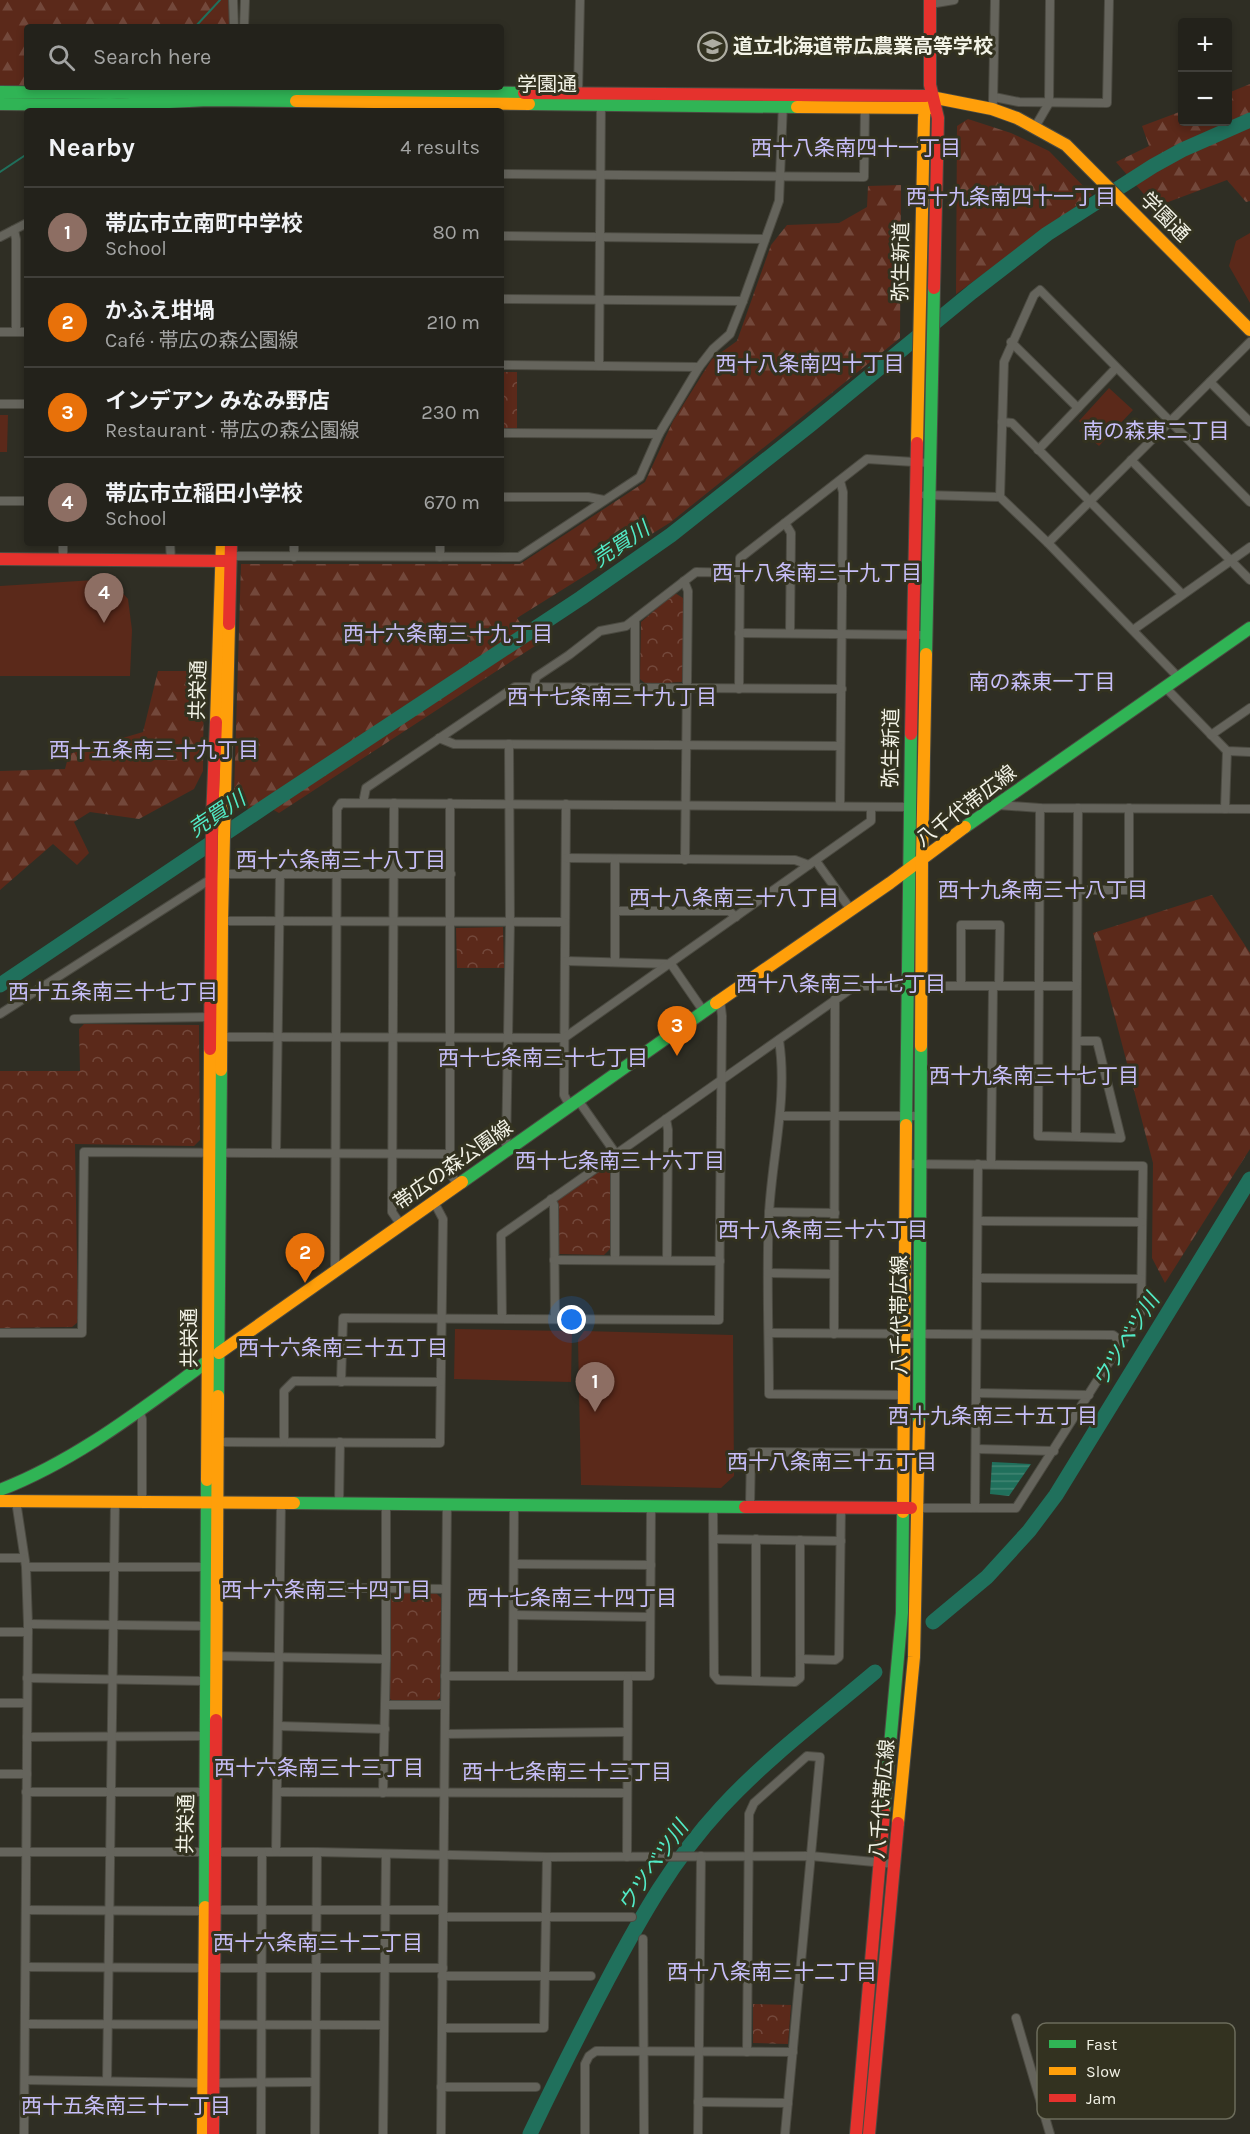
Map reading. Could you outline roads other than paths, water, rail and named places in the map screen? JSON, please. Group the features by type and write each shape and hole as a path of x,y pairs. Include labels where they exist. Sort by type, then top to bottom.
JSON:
{"street":[{"path":"234,0 234,24"},
{"path":"244,24 245,0"},
{"path":"578,92 580,0"},
{"path":"931,104 930,2 954,0"},
{"path":"995,0 993,103 1107,103 1109,0"},
{"path":"1035,127 1049,103 1050,0"},
{"name":"学園通","path":"0,92 110,93 231,100 444,102 601,98 931,104"},
{"name":"学園通","path":"444,102 578,92 601,98"},
{"path":"599,366 601,98"},
{"name":"学園通","path":"0,104 111,105 231,100"},
{"path":"0,559 171,561 229,555 519,557 640,477 659,434 699,367 713,349 730,334 779,201 783,100"},
{"name":"学園通","path":"783,100 866,107 949,102 993,103 1066,145 1250,330"},
{"name":"弥生新道","path":"922,860 938,118 931,104"},
{"name":"弥生新道","path":"908,870 918,364 931,104"},
{"path":"504,174 864,177 866,107"},
{"path":"0,237 24,225"},
{"path":"14,230 16,238 16,332"},
{"path":"504,236 765,239"},
{"path":"1000,497 1004,362 1034,295 1040,290 1250,502"},
{"path":"504,299 743,301"},
{"path":"0,332 24,332"},
{"path":"1011,342 1078,408"},
{"path":"1048,543 1250,342"},
{"path":"504,365 699,367"},
{"path":"1038,450 1116,368"},
{"path":"1210,382 1250,422"},
{"path":"0,404 24,404"},
{"path":"1002,422 1012,423 1182,594"},
{"path":"504,434 659,434"},
{"path":"739,689 740,558 867,459 930,463"},
{"path":"1131,460 1250,580"},
{"path":"840,481 843,492 840,806"},
{"path":"915,495 1000,497 1179,678"},
{"path":"504,496 588,496 604,500"},
{"path":"0,501 24,501"},
{"path":"785,523 791,533 790,633"},
{"path":"63,546 63,560"},
{"path":"170,546 171,561"},
{"path":"294,546 294,557"},
{"path":"440,546 440,557"},
{"path":"1133,630 1250,547"},
{"name":"共栄通","path":"203,2134 208,2083 209,2025 217,921 218,871 224,813 229,555"},
{"name":"共栄通","path":"218,871 212,820 229,555"},
{"path":"534,686 536,677 600,631 626,626 696,572 740,573"},
{"path":"684,581 688,591 686,860"},
{"path":"635,620 635,688"},
{"name":"八千代帯広線","path":"856,2134 902,1613 907,1164 913,1116 922,986 922,860 1250,628"},
{"path":"739,633 926,635"},
{"path":"363,803 366,788 515,687 842,689"},
{"path":"1165,687 1227,752 1225,809"},
{"path":"1211,735 1250,708"},
{"path":"439,738 454,744 840,746"},
{"path":"506,1151 510,922 509,744"},
{"path":"1227,752 1250,752"},
{"path":"335,1271 337,809 341,803 909,807"},
{"path":"394,803 391,1154 392,1212 401,1225"},
{"path":"450,803 450,1173 458,1185"},
{"path":"566,804 564,1095 574,1103 614,1155 615,1260"},
{"path":"998,805 1040,808 1250,809"},
{"path":"216,1037 564,1038 871,821 872,807"},
{"path":"1040,808 1038,1136 1121,1138 1097,1041 1077,1041"},
{"path":"1076,1136 1078,808"},
{"path":"1079,890 1129,890 1129,808"},
{"path":"566,858 795,860 812,863 851,910"},
{"path":"615,860 615,962"},
{"name":"帯広の森公園線","path":"0,1490 49,1470 76,1455 922,860"},
{"name":"八千代帯広線","path":"869,2134 914,1657 918,1508 920,1164 913,1116 908,986 908,870"},
{"path":"0,1014 218,871 451,874"},
{"path":"276,1154 280,873"},
{"path":"615,911 729,911 736,917"},
{"path":"217,921 565,922"},
{"path":"961,986 961,925 1000,925 991,1164"},
{"path":"566,961 671,964"},
{"path":"671,964 704,1012"},
{"path":"502,1318 501,1235 855,986 1076,986"},
{"path":"834,1334 835,999"},
{"path":"341,1382 342,1318 719,1320 722,1078 720,1000"},
{"path":"74,1019 216,1017"},
{"path":"779,1040 781,1052 780,1116 769,1212 769,1394 904,1395"},
{"path":"780,1116 913,1116"},
{"path":"666,1119 668,1130 667,1260"},
{"path":"0,1333 82,1333 84,1152 450,1154"},
{"path":"0,1501 1016,1508 1141,1312 1143,1166 907,1164"},
{"path":"975,1508 978,1164"},
{"path":"551,1199 554,1205 555,1319"},
{"path":"219,1442 440,1443 443,1219 434,1202"},
{"path":"769,1212 835,1213"},
{"path":"978,1221 1142,1222"},
{"path":"554,1260 720,1261"},
{"path":"768,1273 834,1274"},
{"path":"978,1278 1141,1279"},
{"path":"769,1334 1113,1335 1122,1342"},
{"name":"共栄通","path":"210,1852 206,1792 205,1680 211,1656 207,1626 208,1567 219,1442 214,1357"},
{"path":"284,1442 284,1391 287,1385 294,1381 440,1382"},
{"path":"976,1393 1089,1395"},
{"path":"139,1411 142,1419 142,1502"},
{"path":"339,1503 340,1442"},
{"path":"976,1449 1054,1451"},
{"path":"750,1506 751,1452 904,1453"},
{"path":"16,1501 26,1567 28,1628 24,2134"},
{"path":"107,2081 115,1501"},
{"path":"276,1852 281,1503"},
{"path":"383,1793 386,1504"},
{"path":"441,2134 447,1504"},
{"path":"513,1676 514,1505"},
{"path":"445,1676 650,1676 651,1506"},
{"path":"713,1506 714,1675 718,1680 795,1682 800,1678 800,1540"},
{"path":"800,1659 835,1660 839,1657 841,1508"},
{"path":"714,1539 840,1541"},
{"path":"756,1539 756,1681"},
{"path":"0,1558 23,1558"},
{"path":"514,1564 651,1565"},
{"path":"26,1567 208,1567"},
{"path":"280,1587 446,1589"},
{"path":"514,1615 650,1617"},
{"path":"0,1632 28,1628 114,1625 207,1626"},
{"path":"211,1656 386,1659"},
{"path":"627,1857 628,1677"},
{"path":"27,1678 205,1680"},
{"path":"0,1703 27,1703"},
{"path":"385,1705 445,1705"},
{"path":"278,1726 385,1729"},
{"path":"445,1734 627,1732"},
{"path":"27,1737 205,1736"},
{"path":"747,2052 749,1814 754,1803 807,1756 820,1757 785,2134"},
{"path":"0,1774 27,1774"},
{"path":"27,1792 206,1792"},
{"path":"278,1792 627,1793"},
{"path":"0,1852 317,1852 547,1857 811,1856 895,1864"},
{"path":"261,2134 262,1852"},
{"path":"315,2134 317,1852"},
{"path":"383,2134 386,1854"},
{"path":"698,2134 699,1856"},
{"path":"442,2028 544,2028 547,1857"},
{"path":"26,1910 385,1909 443,1914 632,1917"},
{"path":"643,1939 644,2134"},
{"path":"26,1967 385,1968 591,1976"},
{"path":"1016,2018 1037,2090"},
{"path":"26,2024 384,2025"},
{"path":"585,2134 585,2064 596,2050 793,2052"},
{"path":"26,2080 315,2082"},
{"name":"共栄通","path":"208,2083 213,2134"},
{"path":"441,2087 536,2087"},
{"path":"699,2102 788,2103"},
{"path":"1046,2119 1050,2134"}],"water":[{"path":"992,1462 1031,1464 1009,1496 990,1494"}],"waterway":[{"path":"198,24 220,0"},
{"name":"売買川","path":"0,985 581,598 671,535 1047,234 1153,166 1182,150 1250,120"},
{"path":"0,172 24,156"},
{"name":"ウツベツ川","path":"933,1622 987,1577 1029,1531 1056,1495 1250,1179"},
{"name":"ウツベツ川","path":"530,2134 620,1956 658,1890 687,1848 721,1808 757,1772 875,1672"}],"place":[{"name":"道立北海道帯広農業高等学校","path":"712,46"},
{"name":"帯広市立稲田小学校","path":"104,623"},
{"name":"インデアン みなみ野店","path":"677,1056"},
{"name":"かふえ坩堝","path":"305,1283"},
{"name":"帯広市立南町中学校","path":"595,1412"}],"district":[{"name":"西十八条南四十一丁目","path":"856,148"},
{"name":"西十九条南四十一丁目","path":"1011,197"},
{"name":"西十八条南四十丁目","path":"810,364"},
{"name":"南の森東二丁目","path":"1156,431"},
{"name":"西十八条南三十九丁目","path":"817,573"},
{"name":"西十六条南三十九丁目","path":"448,634"},
{"name":"南の森東一丁目","path":"1042,682"},
{"name":"西十七条南三十九丁目","path":"612,697"},
{"name":"西十五条南三十九丁目","path":"154,750"},
{"name":"西十六条南三十八丁目","path":"341,860"},
{"name":"西十九条南三十八丁目","path":"1043,890"},
{"name":"西十八条南三十八丁目","path":"734,898"},
{"name":"西十八条南三十七丁目","path":"841,984"},
{"name":"西十五条南三十七丁目","path":"113,992"},
{"name":"西十七条南三十七丁目","path":"543,1058"},
{"name":"西十九条南三十七丁目","path":"1034,1076"},
{"name":"西十七条南三十六丁目","path":"620,1161"},
{"name":"西十八条南三十六丁目","path":"823,1230"},
{"name":"西十六条南三十五丁目","path":"343,1348"},
{"name":"西十九条南三十五丁目","path":"993,1416"},
{"name":"西十八条南三十五丁目","path":"832,1462"},
{"name":"西十六条南三十四丁目","path":"326,1590"},
{"name":"西十七条南三十四丁目","path":"572,1598"},
{"name":"西十六条南三十三丁目","path":"319,1768"},
{"name":"西十七条南三十三丁目","path":"567,1772"},
{"name":"西十六条南三十二丁目","path":"318,1943"},
{"name":"西十八条南三十二丁目","path":"772,1972"},
{"name":"西十五条南三十一丁目","path":"126,2106"}]}
